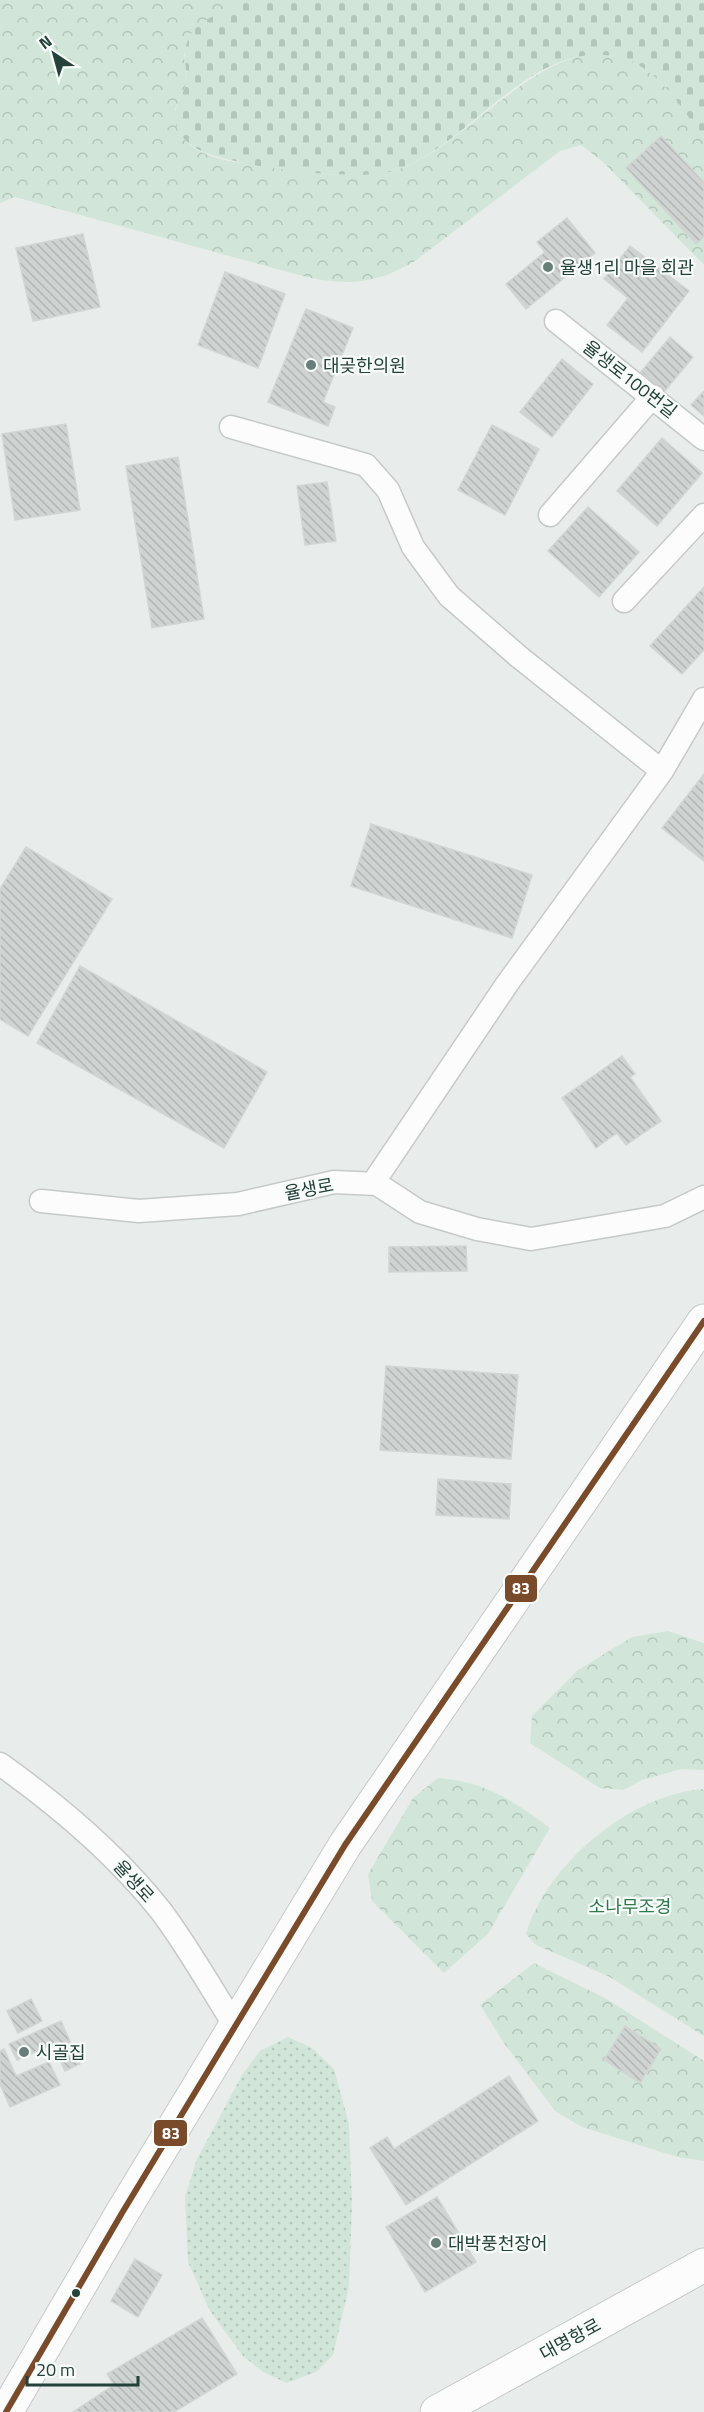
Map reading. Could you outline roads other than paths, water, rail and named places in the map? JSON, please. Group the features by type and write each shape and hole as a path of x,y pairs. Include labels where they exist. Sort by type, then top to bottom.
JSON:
{"street":[{"path":"6,2412 345,1845 704,1321"},
{"name":"대명항로","path":"437,2412 704,2265"}],"lane":[{"name":"율생로100번길","path":"556,321 653,396 704,439"},
{"path":"550,515 653,396"},
{"path":"231,427 366,465 388,490 413,547 449,596 518,656 662,771"},
{"path":"624,601 704,515"},
{"path":"704,699 662,771 507,984 373,1183 420,1212 477,1229 531,1239 665,1216 704,1197"},
{"name":"율생로","path":"41,1201 139,1211 238,1204 334,1182 373,1183"},
{"name":"율생로","path":"0,1764 39,1792 114,1858 162,1912 235,2026"}],"place":[{"name":"율생1리 마을 회관","path":"548,267"},
{"name":"대곶한의원","path":"311,365"},
{"name":"시골집","path":"24,2052"},
{"name":"대박풍천장어","path":"436,2243"}],"park label":[{"name":"소나무조경","path":"630,1906"}]}
